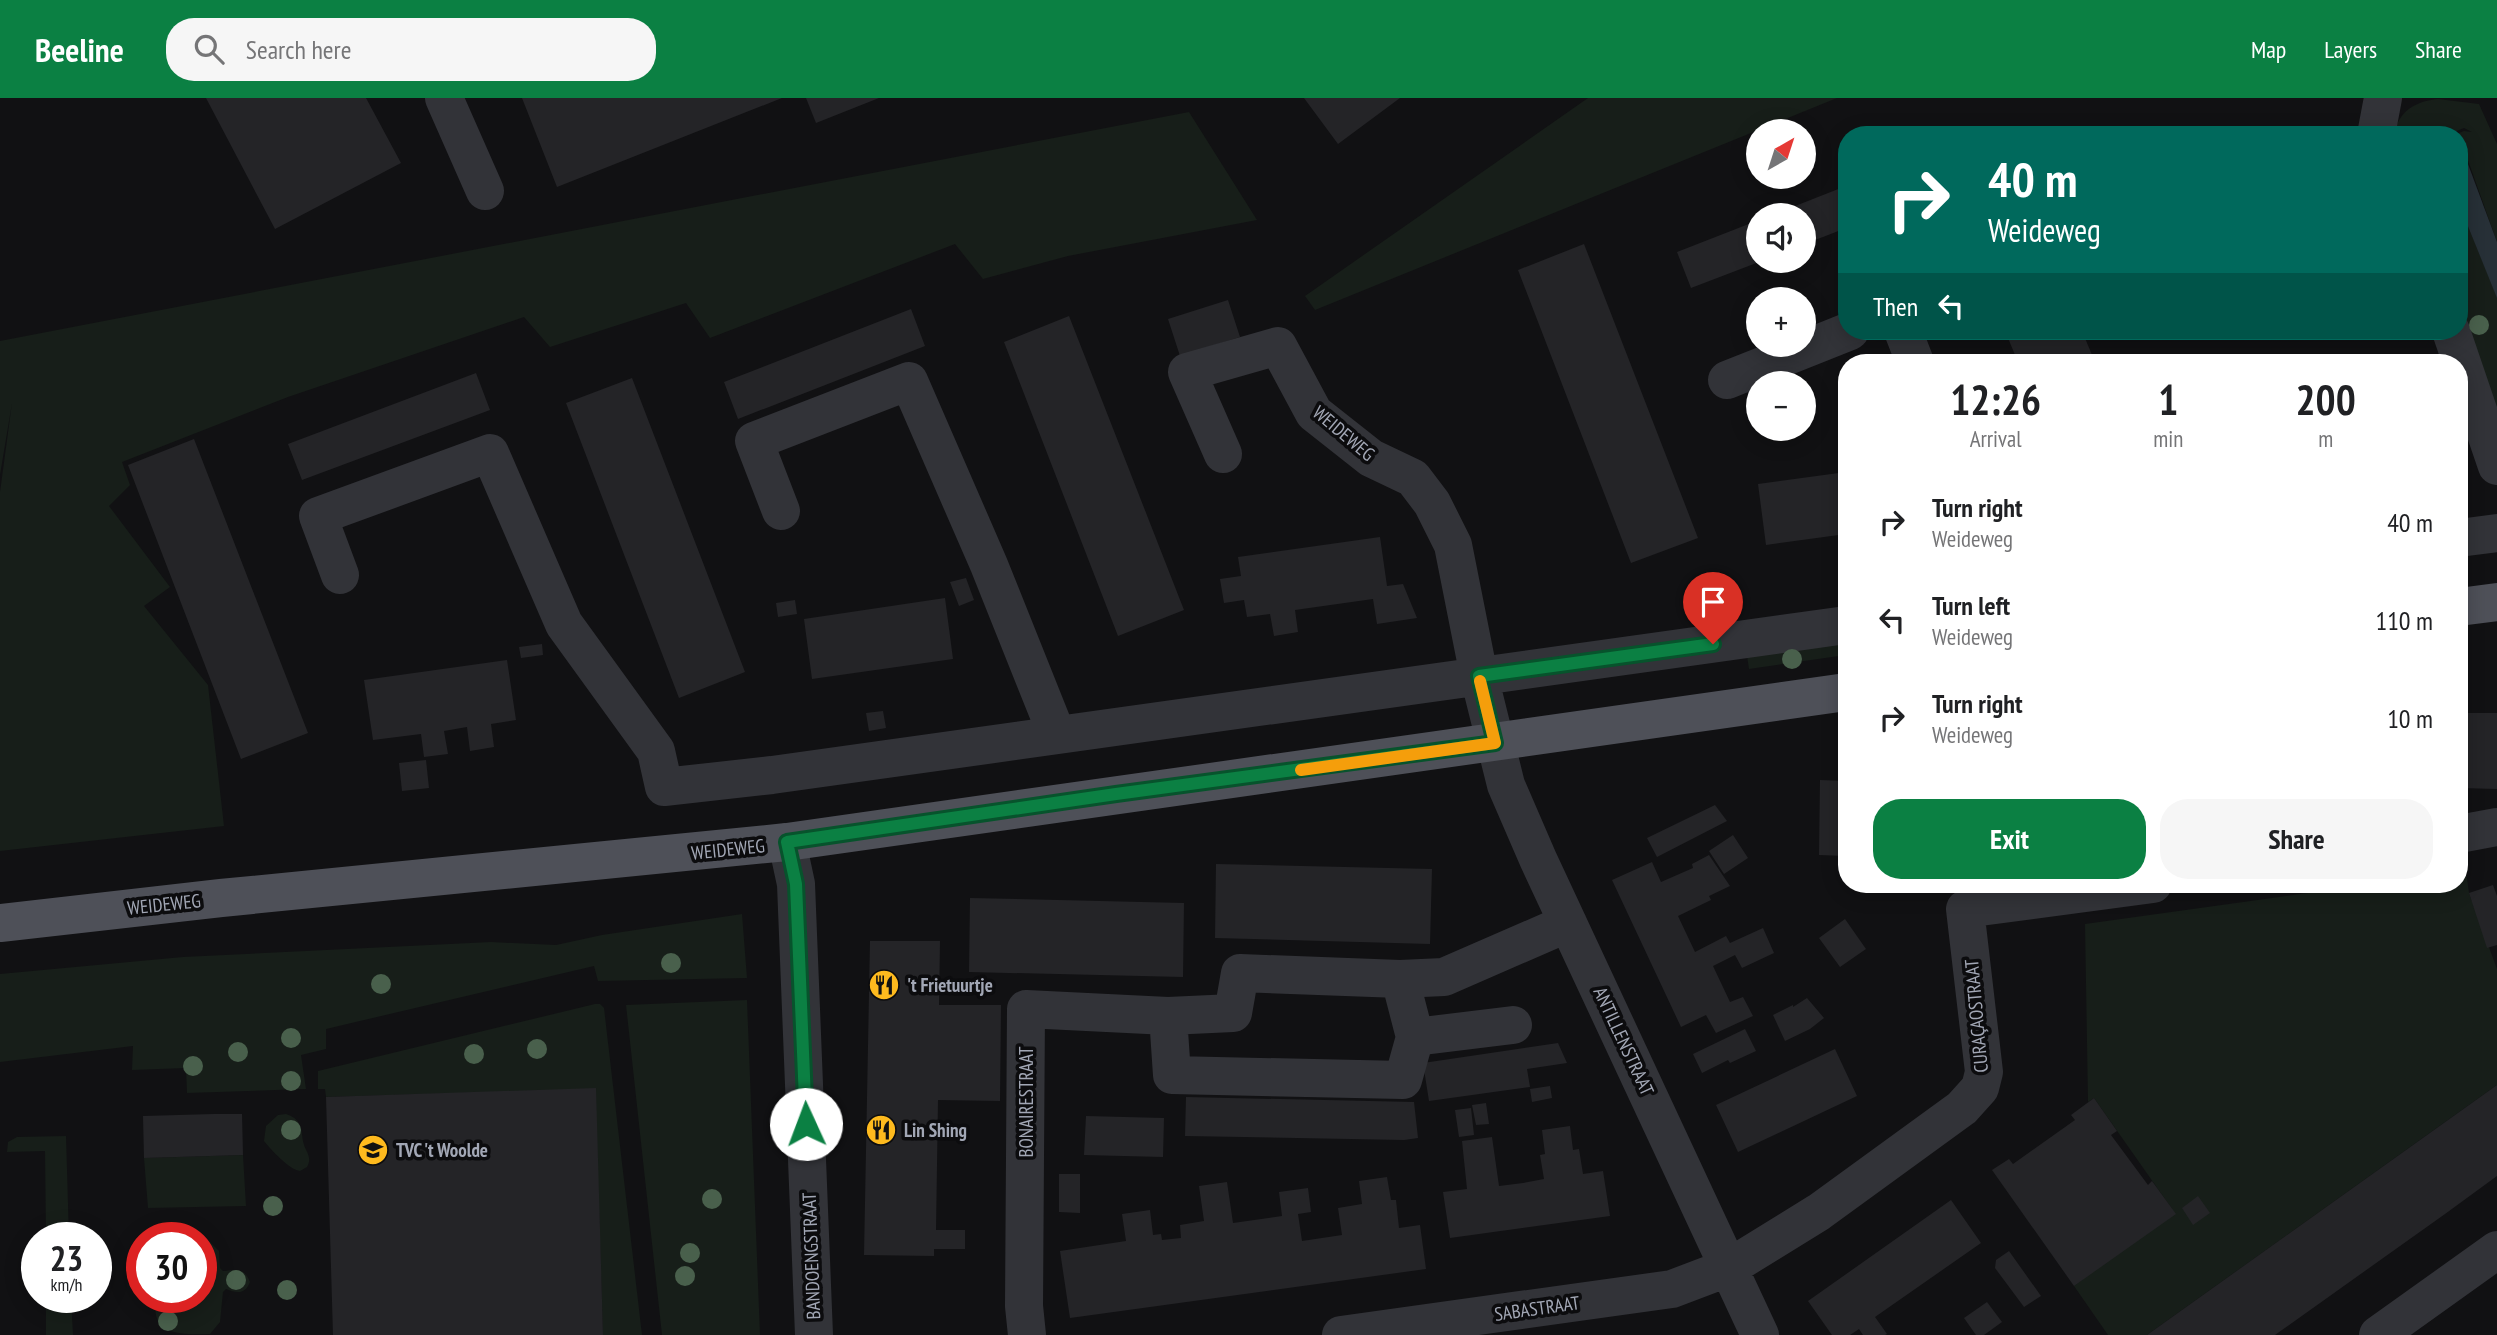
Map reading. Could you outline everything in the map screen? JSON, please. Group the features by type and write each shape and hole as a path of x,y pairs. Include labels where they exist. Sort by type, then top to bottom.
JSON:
{"main road":[{"path":"2468,606 2497,602"},
{"name":"WEIDEWEG","path":"0,923 221,898 787,842 1838,693"}],"street":[{"path":"444,98 485,191"},
{"path":"2378,126 2383,98"},
{"path":"1727,380 1838,336"},
{"name":"WEIDEWEG","path":"1223,454 1187,372 1278,346 1314,413 1371,458 1413,478 1432,503 1453,545 1495,743"},
{"path":"781,511 754,441 909,381 989,565 1057,734"},
{"path":"2468,381 2497,466"},
{"path":"340,575 318,516 490,453 564,624 656,751 664,787 772,775 1838,626"},
{"path":"2468,537 2497,533"},
{"name":"ANTILLENSTRAAT","path":"1495,743 1506,785 1760,1335"},
{"path":"2468,832 2497,827"},
{"name":"BANDOENGSTRAAT","path":"787,842 796,884 814,1335"},
{"name":"CURAÇAOSTRAAT","path":"1730,1267 1819,1212 1962,1108 1980,1088 1984,1072 1965,909 2085,893"},
{"name":"BONAIRESTRAAT","path":"1027,1335 1024,1306 1027,1009 1168,1016 1233,1013 1240,973 1400,979 1444,977 1569,923"},
{"path":"1168,1016 1172,1075 1404,1080 1415,1037 1400,979"},
{"path":"1415,1037 1514,1025"},
{"path":"2378,1335 2497,1250"},
{"name":"SABASTRAAT","path":"1340,1335 1672,1289 1730,1267"}],"shaded area":[{"path":"1588,98 1837,98 1785,119 1746,119 1746,135 1315,310 1305,296"},
{"path":"2438,99 2479,104 2497,144 2497,242 2468,160 2468,132 2472,132 2468,130 2468,126 2396,126 2409,109 2422,102"},
{"path":"1189,112 1257,220 1068,256 983,279 955,244 710,338 686,303 550,347 524,317 288,397 122,462 130,485 109,506 170,587 144,606 208,685 224,826 0,851 0,492 12,403 0,475 0,341"},
{"path":"2468,164 2497,242 2497,298 2468,226"},
{"path":"2468,225 2497,297 2497,413 2468,338"},
{"path":"1838,643 1838,656 1749,669 1747,656"},
{"path":"2468,886 2497,969 2497,1085 2147,1335 2108,1335 2074,1286 2172,1209 2094,1098 2088,1102 2085,924 2308,893 2468,893"},
{"path":"742,914 747,978 598,981 594,966 326,1029 326,1049 301,1055 306,1089 187,1093 186,1068 132,1070 133,1046 0,1062 0,974 183,957 491,942 556,945 602,935"},
{"path":"747,1000 760,1335 662,1335 626,1005"},
{"path":"595,1004 604,1008 642,1335 603,1335 595,1089 326,1097 325,1089 318,1089 318,1071"},
{"path":"286,1114 295,1118 299,1124 309,1157 307,1167 300,1171 286,1163 264,1141 266,1126 278,1115"},
{"path":"66,1136 69,1222 46,1222 45,1151 7,1152 8,1142 17,1137"},
{"path":"243,1155 246,1206 148,1208 144,1158"},
{"path":"217,1249 220,1268 223,1271 236,1270 248,1277 250,1282 243,1291 226,1289 223,1292 220,1322 210,1334 177,1333 162,1326 156,1313 217,1313"},
{"path":"46,1313 72,1313 73,1335 46,1335"}],"building":[{"path":"206,98 366,98 401,163 275,229"},
{"path":"522,98 782,98 557,187"},
{"path":"806,98 879,98 816,123"},
{"path":"1304,98 1400,98 1338,144"},
{"path":"1838,189 1838,231 1816,239 1816,203 1803,203"},
{"path":"1746,225 1746,267 1691,288 1677,252"},
{"path":"1584,244 1698,538 1631,563 1518,270"},
{"path":"1228,300 1240,337 1180,356 1168,319"},
{"path":"911,309 925,346 738,419 724,382"},
{"path":"1069,316 1184,610 1118,636 1004,342"},
{"path":"2009,340 2086,340 2092,354 2015,354"},
{"path":"476,373 490,410 302,480 288,444"},
{"path":"632,378 745,672 679,698 566,403"},
{"path":"194,439 308,733 241,759 128,465"},
{"path":"1838,473 1838,535 1766,545 1758,484"},
{"path":"1380,537 1387,586 1403,584 1417,618 1377,624 1373,599 1295,610 1298,632 1274,636 1270,614 1247,617 1244,600 1224,603 1220,579 1241,576 1238,557"},
{"path":"966,578 974,600 959,606 950,582"},
{"path":"945,598 953,659 812,679 804,619"},
{"path":"795,600 797,614 778,617 776,603"},
{"path":"542,644 543,655 521,658 519,647"},
{"path":"507,660 516,720 491,724 494,747 470,751 467,727 444,731 448,754 424,757 421,734 373,740 364,680"},
{"path":"883,711 886,728 869,731 866,713"},
{"path":"2468,713 2497,713 2497,789 2468,788"},
{"path":"426,760 429,788 402,791 399,763"},
{"path":"1820,780 1838,781 1838,856 1819,855"},
{"path":"1715,805 1727,821 1657,857 1647,838"},
{"path":"1733,835 1748,858 1724,874 1709,851"},
{"path":"1709,855 1730,886 1709,896 1711,900 1678,916 1695,952 1726,936 1730,943 1763,928 1774,953 1742,968 1735,955 1713,966 1730,1002 1743,997 1753,1016 1716,1033 1706,1015 1681,1027 1612,880 1652,862 1661,882 1693,868 1692,864"},
{"path":"1216,864 1432,869 1430,944 1215,938"},
{"path":"2493,885 2497,896 2497,945 2487,948 2469,893"},
{"path":"970,898 1184,903 1183,977 969,972"},
{"path":"1845,919 1866,949 1840,967 1819,938"},
{"path":"870,941 940,941 939,1005 1001,1005 1000,1101 938,1100 936,1230 965,1230 965,1249 934,1249 934,1256 864,1255"},
{"path":"1807,998 1824,1018 1810,1029 1785,1041 1773,1015"},
{"path":"1745,1029 1756,1051 1730,1063 1728,1060 1702,1073 1693,1054"},
{"path":"1558,1043 1567,1063 1527,1069 1530,1087 1429,1101 1423,1063"},
{"path":"1835,1049 1857,1096 1738,1152 1716,1105"},
{"path":"2497,1085 2497,1176 2445,1214 2275,1335 2147,1335"},
{"path":"1550,1086 1552,1098 1532,1102 1530,1089"},
{"path":"596,1088 603,1335 333,1335 326,1097"},
{"path":"1186,1097 1414,1102 1418,1138 1404,1140 1185,1136"},
{"path":"2094,1098 2117,1131 2111,1135 2148,1185 2152,1181 2176,1214 2074,1286 1992,1170 2009,1159 2013,1164 2075,1120 2071,1115"},
{"path":"1486,1103 1489,1124 1476,1125 1472,1105"},
{"path":"1471,1108 1474,1135 1459,1137 1455,1110"},
{"path":"242,1114 243,1155 144,1158 143,1116"},
{"path":"1086,1116 1164,1118 1163,1157 1084,1155"},
{"path":"1570,1126 1573,1150 1579,1149 1583,1174 1603,1171 1610,1216 1450,1238 1443,1192 1467,1189 1462,1141 1492,1137 1499,1186 1523,1183 1544,1179 1540,1155 1545,1154 1542,1130"},
{"path":"1059,1174 1080,1174 1080,1213 1059,1212"},
{"path":"1387,1177 1391,1200 1396,1200 1399,1228 1420,1225 1426,1269 1070,1318 1060,1251 1126,1241 1122,1214 1150,1210 1153,1235 1161,1234 1162,1240 1181,1238 1180,1225 1204,1221 1199,1186 1227,1182 1233,1223 1282,1216 1279,1192 1308,1188 1311,1212 1298,1214 1302,1241 1342,1235 1338,1208 1362,1204 1359,1181"},
{"path":"2198,1196 2210,1213 2193,1225 2182,1208"},
{"path":"1951,1200 1981,1243 1875,1317 1887,1334 1863,1335 1859,1329 1850,1335 1832,1335 1808,1301"},
{"path":"2009,1251 2041,1296 2024,1307 1995,1268 1996,1260"},
{"path":"1987,1302 2002,1322 1984,1335 1976,1335 1964,1318"}],"slow traffic":[{"path":"1301,770 1495,743 1480,681"}],"place":[{"name":"'t Frietuurtje","path":"884,985"},
{"name":"Lin Shing","path":"881,1130"},
{"name":"TVC 't Woolde","path":"373,1150"}],"route":[{"path":"806,1124 796,884 787,842 1495,743 1479,676 1713,644"}]}
